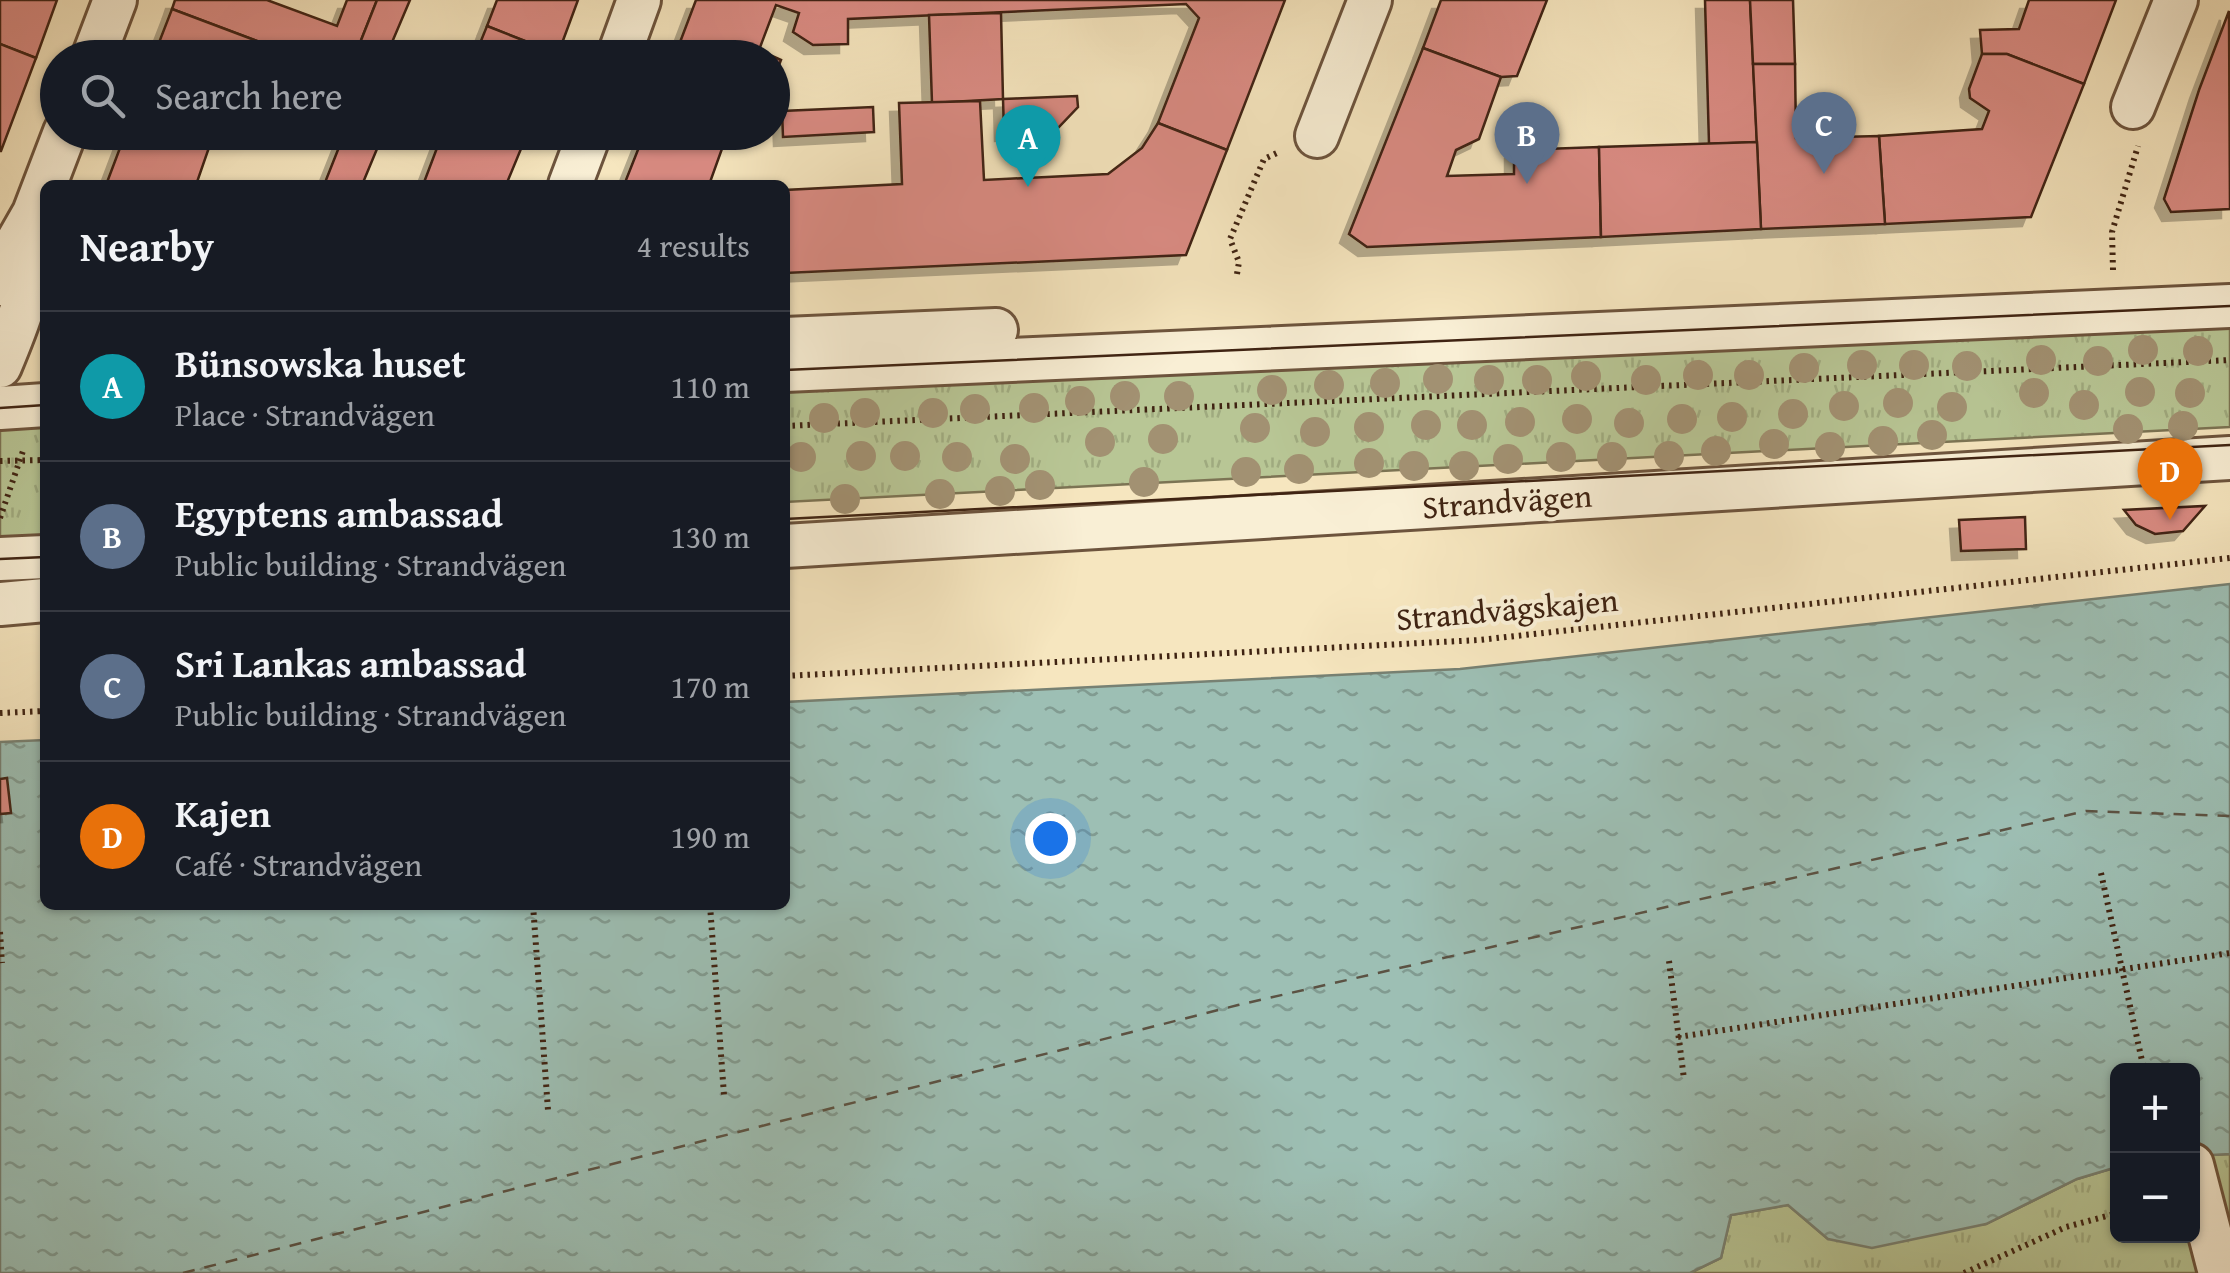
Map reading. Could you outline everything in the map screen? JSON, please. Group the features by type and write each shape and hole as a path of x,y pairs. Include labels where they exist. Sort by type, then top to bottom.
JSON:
{"street":[{"path":"100,40 115,0"},
{"path":"625,40 640,0"},
{"path":"1317,136 1370,0"},
{"path":"2133,108 2176,0"},
{"path":"47,180 58,150"},
{"path":"572,180 583,150"},
{"path":"0,284 8,257 40,197"},
{"path":"0,364 24,310 33,274 34,213"},
{"path":"790,339 2114,286 2230,278"},
{"path":"790,370 2230,306"},
{"path":"0,364 40,358"},
{"path":"0,408 40,406"},
{"name":"Strandvägen","path":"790,519 2230,445"},
{"name":"Strandvägen","path":"790,546 2230,458"},
{"path":"0,559 40,556"},
{"path":"0,604 40,600"},
{"path":"2200,1195 2220,1273"}],"path":[{"path":"2114,286 2112,232 2142,130 2133,108"},
{"path":"1237,274 1238,262 1230,239 1264,159 1317,136"},
{"path":"790,426 2230,360"},
{"path":"0,461 40,460"},
{"name":"Strandvägskajen","path":"790,676 1479,640 2230,558"},
{"path":"0,712 40,711"},
{"path":"2102,873 2143,1063"},
{"path":"533,910 548,1110"},
{"path":"710,910 724,1095"},
{"path":"0,932 2,963"},
{"path":"1678,1037 2230,953"},
{"path":"1669,961 1684,1078"},
{"path":"1964,1273 2066,1226 2110,1215"}],"green space":[{"path":"2230,320 2230,427 790,502 790,381"},
{"path":"40,413 40,540 0,542 0,418"},
{"path":"2230,1154 2230,1273 1690,1273 1721,1258 1731,1215 1788,1205 1828,1239 1986,1224 2077,1179 2110,1169 2110,1243 2200,1243 2200,1156"}],"water":[{"path":"2230,584 2230,1154 2200,1156 2200,1063 2110,1063 2110,1169 2077,1179 1986,1224 1872,1248 1828,1239 1788,1205 1731,1215 1721,1258 1690,1273 0,1273 0,742 40,740 40,910 790,910 790,702 1460,669"}],"building":[{"path":"0,0 57,0 36,58 0,44"},
{"path":"175,0 267,0 337,26 347,0 377,0 361,40 254,40 172,9"},
{"path":"377,0 410,0 393,40 361,40"},
{"path":"497,0 578,0 563,40 522,40 487,26"},
{"path":"696,0 1285,0 1227,150 1158,123 1199,18 1186,4 848,19 848,44 813,45 793,32 799,13 776,5 763,40 681,40"},
{"path":"1441,0 1547,0 1517,76 1501,77 1423,48"},
{"path":"1705,0 1750,0 1757,142 1709,144"},
{"path":"1750,0 1793,0 1795,64 1753,64"},
{"path":"2029,0 2116,0 2084,84 2007,54 1982,54 1980,30 2019,29"},
{"path":"172,9 254,40 160,40"},
{"path":"2229,11 2230,209 2171,212 2164,199"},
{"path":"1001,13 1003,99 932,103 929,15"},
{"path":"487,26 522,40 481,40"},
{"path":"0,44 36,58 1,151 0,151"},
{"path":"1423,48 1501,77 1479,139 1456,150 1447,176 1514,174 1514,150 1599,147 1601,237 1367,247 1349,234"},
{"path":"1982,54 2007,54 2084,84 2031,217 1885,224 1879,136 1982,129 1989,111 1970,98 1969,89"},
{"path":"1753,64 1795,64 1796,138 1879,136 1885,224 1761,229"},
{"path":"1077,96 1078,107 1057,129 1004,132 1003,99"},
{"path":"980,101 984,180 1108,174 1142,148 1158,123 1227,150 1186,255 790,273 790,190 902,184 899,103"},
{"path":"873,107 874,132 790,137 790,111"},
{"path":"1757,142 1761,229 1601,237 1599,147"},
{"path":"119,150 208,150 198,180 108,180"},
{"path":"338,150 377,150 364,180 326,180"},
{"path":"436,150 521,150 508,180 425,180"},
{"path":"638,150 722,150 711,180 626,180"},
{"path":"2205,506 2183,531 2155,534 2136,525 2124,510"},
{"path":"2025,517 2026,549 1961,551 1959,520"},
{"path":"7,778 11,813 0,814 0,779"}],"ferry route":[{"path":"183,1273 1238,1005 2086,811 2230,816"}],"tram line":[{"path":"790,370 2230,306"},
{"path":"0,408 40,405"},
{"path":"790,519 2230,445"},
{"path":"0,559 40,557"}],"place":[{"name":"Sri Lankas ambassad","path":"1824,174"},
{"name":"Egyptens ambassad","path":"1527,184"},
{"name":"Bünsowska huset","path":"1028,187"},
{"name":"Kajen","path":"2170,520"}]}
